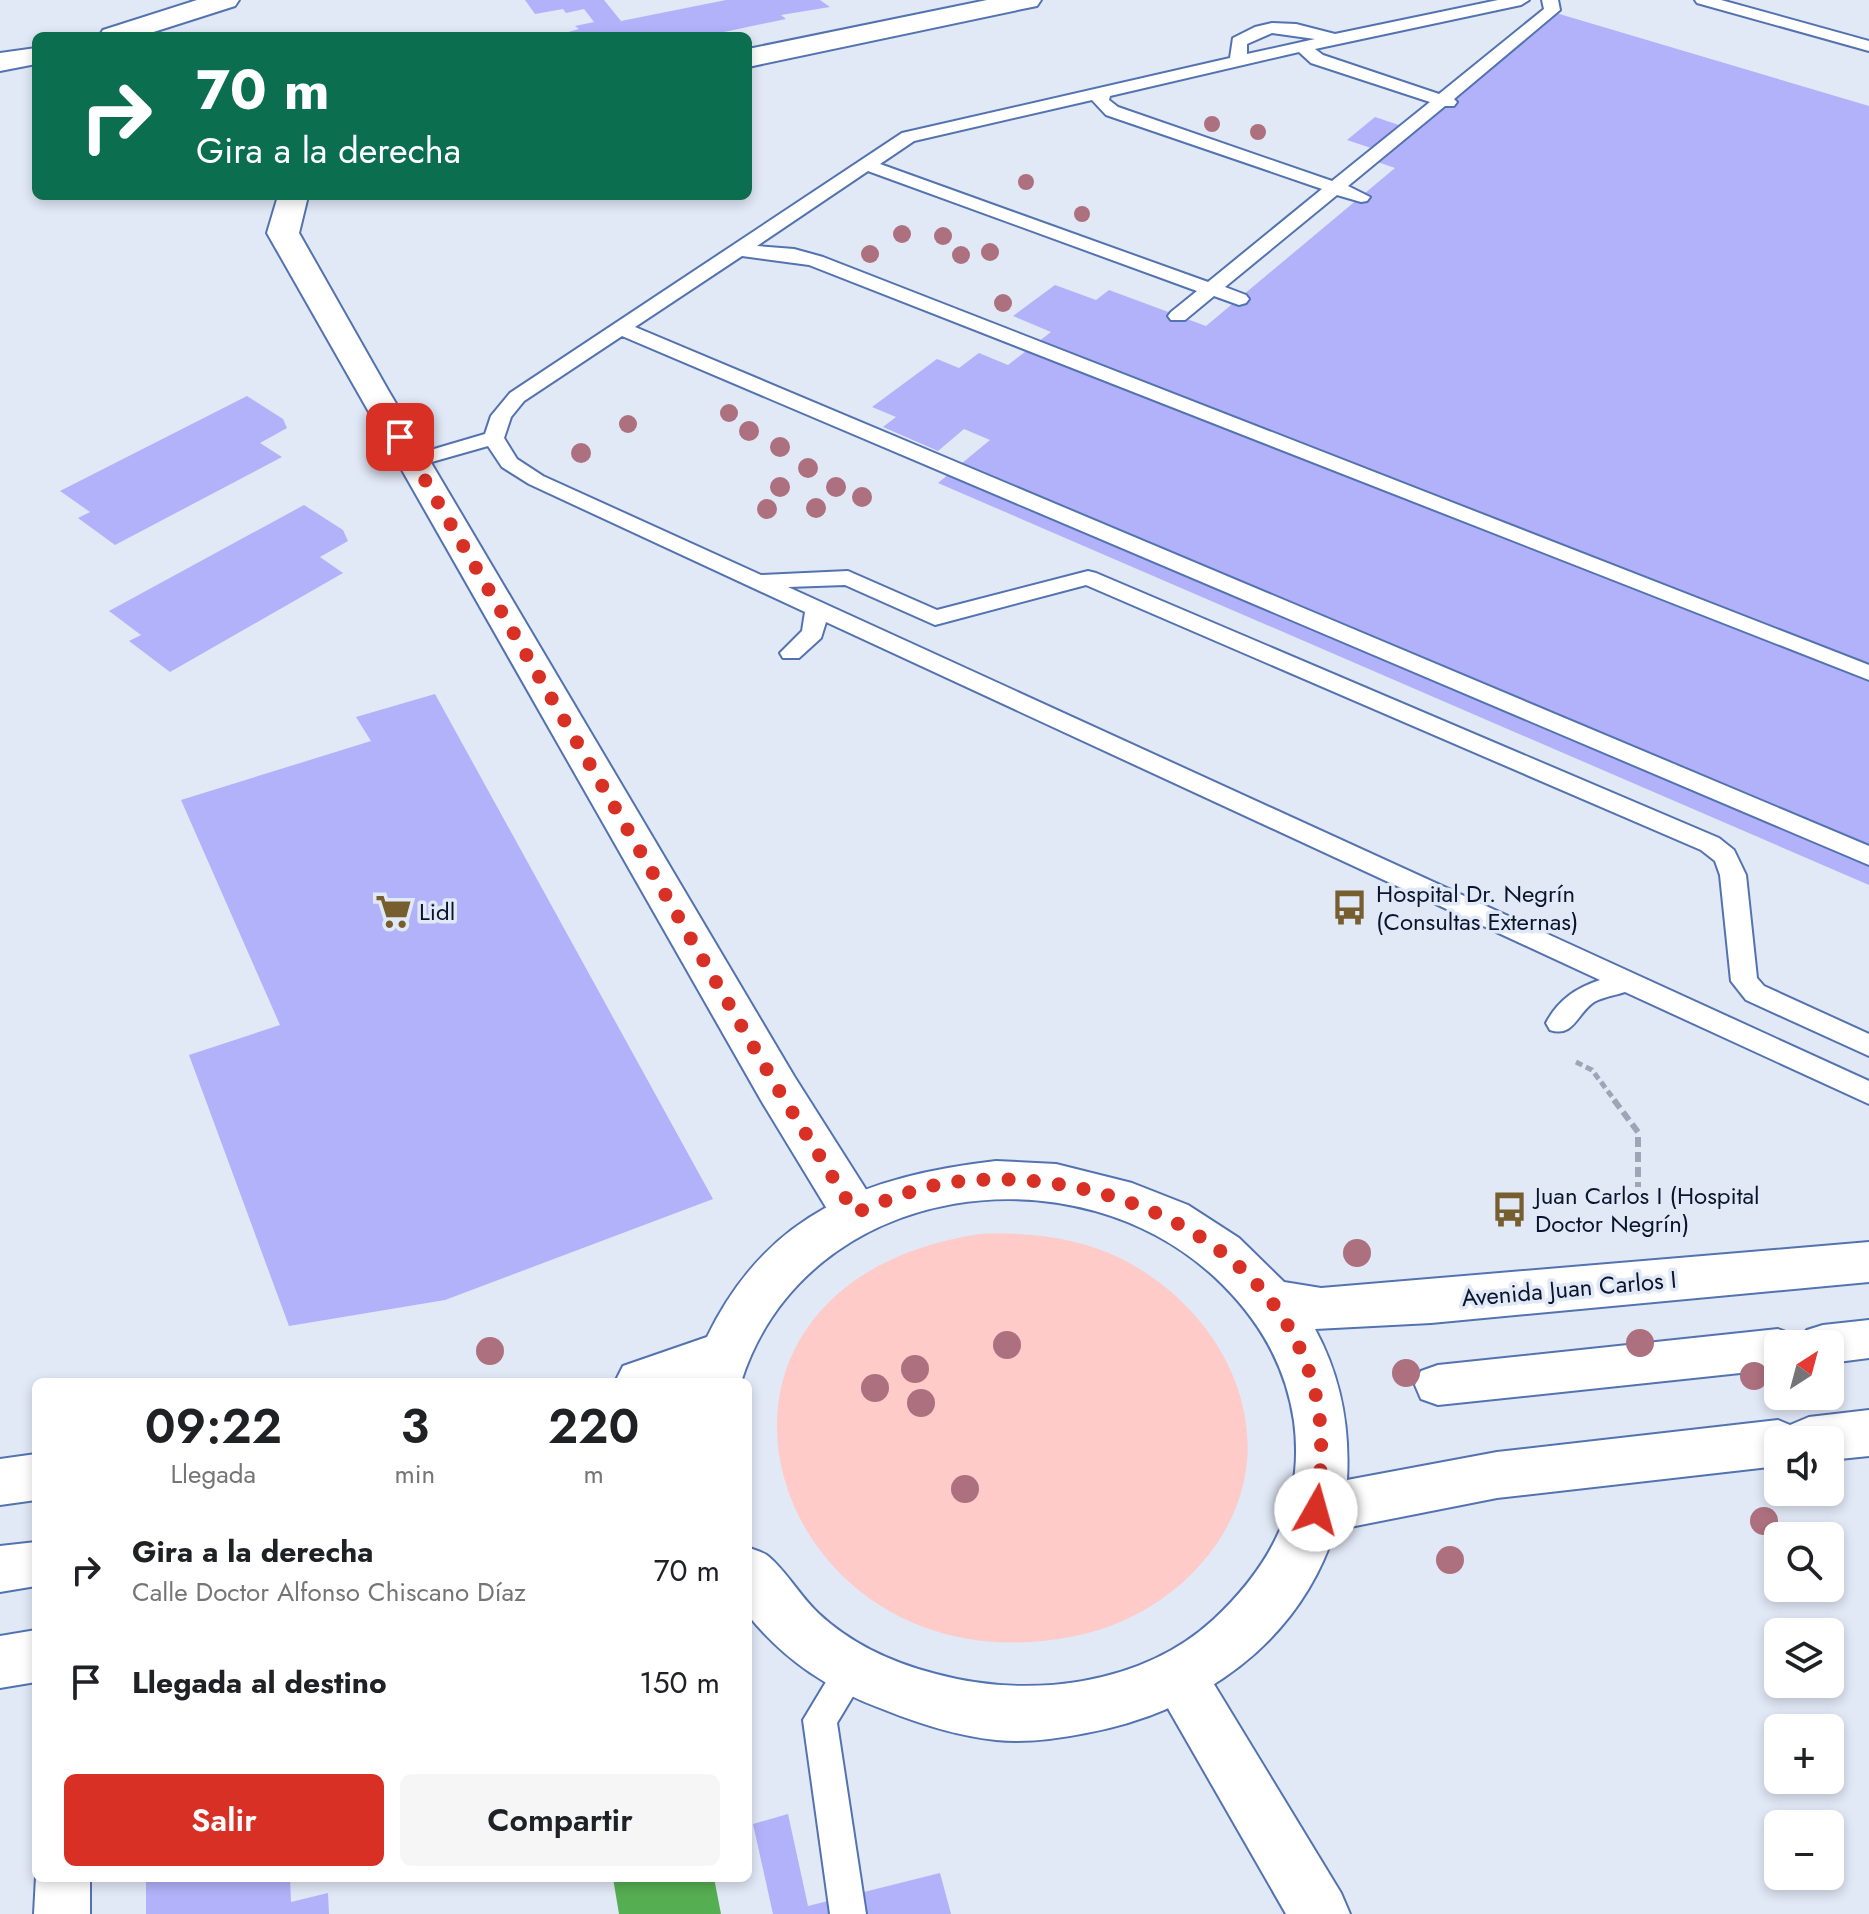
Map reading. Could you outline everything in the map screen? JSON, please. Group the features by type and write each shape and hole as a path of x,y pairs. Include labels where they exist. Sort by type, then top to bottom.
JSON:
{"street":[{"path":"125,32 225,0"},
{"path":"752,57 1027,0"},
{"path":"0,62 32,57"},
{"path":"292,200 283,233 371,390 770,1075 855,1213"},
{"path":"663,1378 718,1368 754,1296 799,1250 855,1213 901,1195 951,1182 976,1180 1052,1181 1102,1191 1151,1209 1196,1233 1235,1264 1269,1300 1298,1347 1317,1399 1323,1454 1316,1510 1303,1549 1281,1587 1253,1621 1218,1652 1178,1677 1111,1702 1039,1713 965,1709 895,1689 831,1657 779,1613 752,1577"},
{"name":"Avenida Juan Carlos I","path":"1269,1300 1321,1309 1431,1302 1869,1262"},
{"path":"1844,1342 1869,1339"},
{"path":"1438,1385 1764,1350"},
{"path":"1844,1436 1869,1433"},
{"path":"1316,1510 1497,1475 1764,1445"},
{"path":"0,1482 32,1478"},
{"path":"0,1569 32,1565"},
{"path":"0,1662 32,1657"},
{"path":"1178,1677 1320,1914"},
{"path":"62,1914 63,1882"}],"lane":[{"path":"1521,0 1335,39 908,137 517,397 501,416 494,438 509,463 536,480 1869,1093"},
{"path":"1178,316 1552,10 1550,0"},
{"path":"1703,0 1869,46"},
{"path":"1238,61 1239,42 1265,29 1299,29 1335,39"},
{"path":"1303,47 1317,59 1339,68 1448,102"},
{"path":"1103,92 1100,101 1112,111 1361,197"},
{"path":"867,165 1239,299"},
{"path":"742,250 794,255 816,261 1869,673"},
{"path":"623,329 1869,856"},
{"path":"414,461 494,438"},
{"path":"758,581 848,578 935,618 1088,578 1710,844 1725,856 1733,875 1744,981 1755,993 1869,1046"},
{"path":"791,653 813,633 817,608"},
{"path":"1559,1023 1585,995 1626,982"},
{"path":"848,1914 820,1720 853,1668"}],"path":[{"path":"1573,1060 1592,1070 1638,1132 1638,1187"}],"shaded area":[{"path":"979,1234 1016,1234 1070,1241 1122,1259 1162,1285 1196,1317 1222,1354 1240,1394 1247,1437 1244,1481 1229,1524 1200,1565 1174,1590 1143,1611 1093,1632 1075,1636 969,1639 883,1607 820,1551 784,1479 779,1402 807,1328 872,1269"},
{"path":"614,1882 715,1882 721,1914 619,1914"}],"building":[{"path":"525,0 604,0 621,21 726,0 820,0 830,7 781,15 786,19 724,32 568,32 579,29 575,26 594,22 584,9 535,14"},
{"path":"1556,13 1869,106 1869,885 938,483 990,440 964,429 938,451 883,427 896,417 872,407 937,359 959,368 979,353 1008,365 1051,332 1013,316 1055,285 1096,300 1109,290 1206,326 1395,168 1375,161 1386,153 1347,140 1375,117 1414,130"},
{"path":"247,396 283,419 287,428 260,443 282,457 115,545 78,518 90,512 60,491"},
{"path":"304,505 343,530 348,541 320,557 343,573 170,672 129,641 141,635 109,611"},
{"name":"Lidl","path":"435,694 713,1199 445,1300 289,1326 189,1055 280,1025 181,800 371,741 356,717"},
{"path":"788,1814 808,1906 940,1873 951,1914 773,1914 753,1824"},
{"path":"146,1882 290,1882 291,1902 328,1893 329,1914 146,1914"}],"place":[{"name":"Hospital Dr. Negrín (Consultas Externas)","path":"1350,908"},
{"name":"Lidl","path":"393,912"},
{"name":"Juan Carlos I (Hospital Doctor Negrín)","path":"1509,1210"}],"route":[{"path":"400,437 778,1089 855,1213 901,1195 951,1182 1001,1178 1052,1181 1102,1191 1151,1209 1196,1233 1235,1264 1269,1300 1298,1347 1317,1399 1323,1454 1316,1510"}]}
